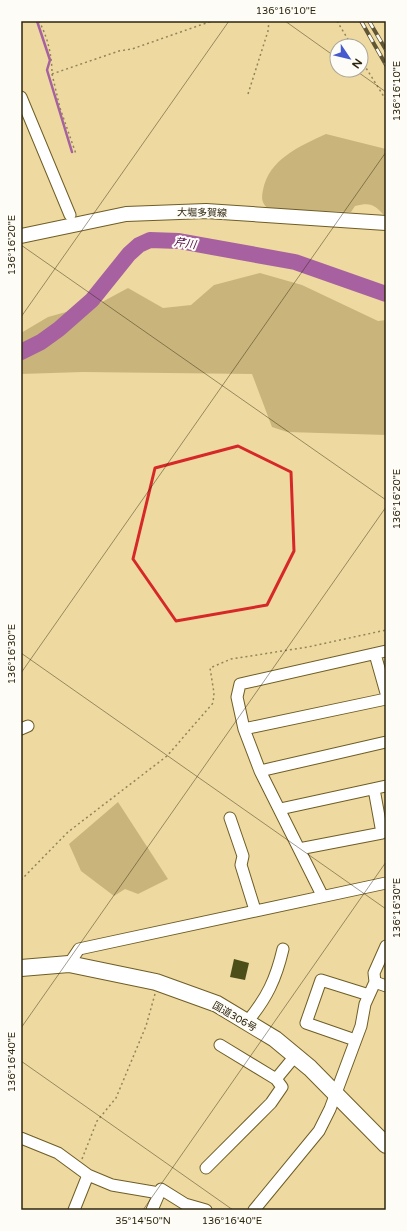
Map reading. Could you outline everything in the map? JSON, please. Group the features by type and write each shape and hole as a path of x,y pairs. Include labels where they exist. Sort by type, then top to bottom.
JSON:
{"highway":[{"name":"国道306号","path":"21,968 69,964 156,982 217,1004 275,1039 335,1094 386,1145"}],"main road":[{"name":"大堀多賀線","path":"21,236 126,214 206,211 386,223"}],"street":[{"path":"21,97 70,215"},
{"path":"322,896 260,771 244,729 237,697 240,684 381,653 386,693"},
{"path":"244,729 386,699"},
{"path":"260,771 386,742"},
{"path":"280,809 386,786"},
{"path":"299,849 382,833 374,789"},
{"path":"230,818 243,856 241,865 255,910"},
{"path":"69,964 80,949 255,910 386,883"},
{"path":"254,1210 319,1131 335,1094 355,1040 369,995 375,982 374,973 386,946"},
{"path":"247,1022 263,1003 277,974 282,949"},
{"path":"355,1040 306,1024 321,980 369,995"},
{"path":"375,982 386,986"},
{"path":"206,1168 271,1103 282,1087 276,1079 220,1045"},
{"path":"276,1079 295,1056"},
{"path":"21,1138 58,1153 88,1175 112,1185 159,1193"},
{"path":"74,1210 88,1175"},
{"path":"152,1210 161,1189 185,1204 206,1210"}],"path":[{"path":"39,21 44,29 52,57 52,74 60,108 76,154"},
{"path":"52,74 119,51 132,50 212,21"},
{"path":"248,94 268,30 269,21"},
{"path":"337,21 347,38"},
{"path":"369,73 386,100"},
{"path":"21,880 68,832 167,756 213,703 214,693 210,668 231,659 308,646 386,630"},
{"path":"78,1168 97,1121 116,1098 146,1026 155,993"}],"highlighted area":[{"path":"238,446 291,472 294,551 267,605 176,621 133,559 155,468"}],"shaded area":[{"path":"326,134 386,149 386,217 375,207 365,204 355,206 351,212 269,209 263,203 262,196 266,179 279,162 306,143"},
{"path":"260,273 302,285 378,321 386,320 386,435 287,432 272,427 252,374 83,372 21,374 21,333 48,317 102,302 128,288 163,308 191,305 214,285"},
{"path":"118,802 168,879 138,894 125,889 114,896 81,871 69,844"}],"building":[{"path":"234,959 249,963 245,980 230,977"}],"waterway":[{"path":"37,21 50,60 47,70 72,152"},
{"name":"芹川","path":"21,352 41,342 59,329 92,300 129,254 139,245 150,240 179,241 295,262 386,294"}],"railway":[{"path":"361,21 386,65"},
{"path":"369,21 386,50"}]}
